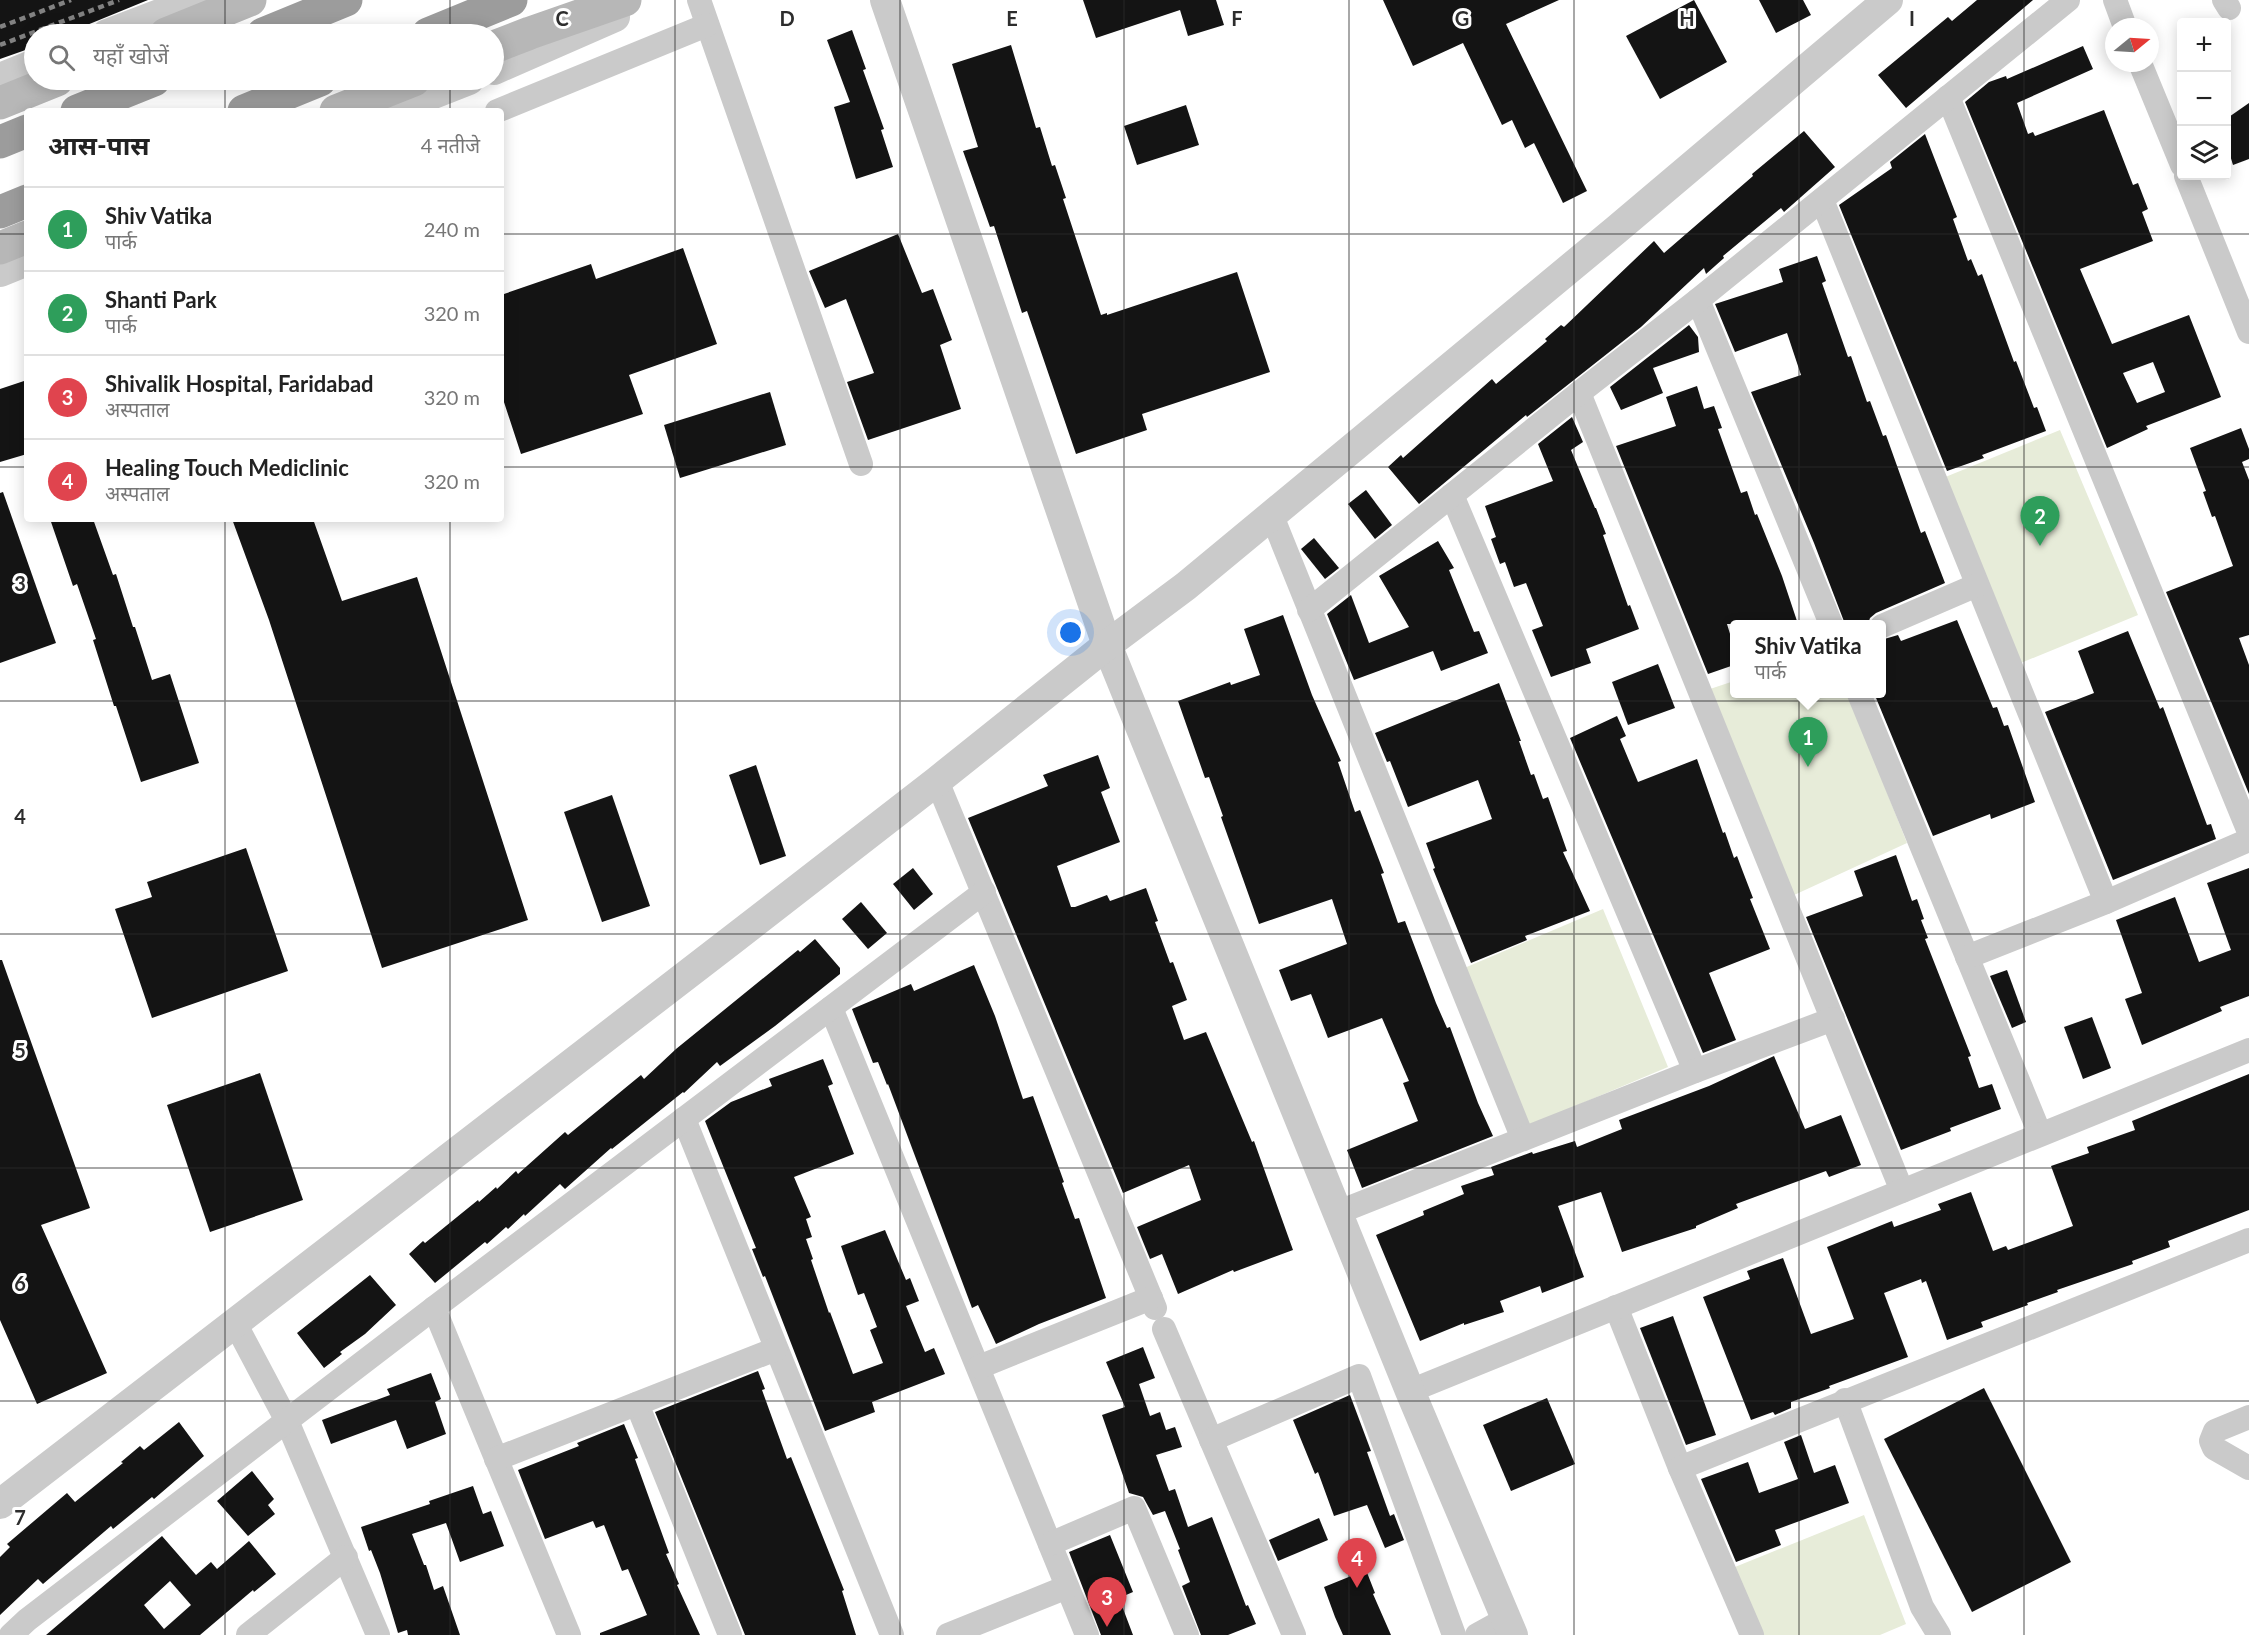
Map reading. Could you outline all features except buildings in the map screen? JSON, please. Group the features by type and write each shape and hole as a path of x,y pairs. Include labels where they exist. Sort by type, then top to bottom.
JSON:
{"highway":[{"path":"287,24 346,0"},
{"path":"452,24 511,0"},
{"path":"84,108 129,90"},
{"path":"251,108 295,90"},
{"path":"0,142 24,132"},
{"path":"0,212 24,202"}],"main road":[{"path":"191,24 250,0"},
{"path":"504,43 625,0"},
{"path":"0,103 32,90"},
{"path":"344,108 389,90"},
{"path":"0,248 24,238"}],"street":[{"path":"132,24 196,0"},
{"path":"504,66 617,16 625,0"},
{"path":"699,0 861,465"},
{"path":"885,0 1107,645 1410,1391 1510,1627 1477,1635"},
{"path":"0,1504 1186,586 1888,0"},
{"path":"1309,609 1698,300 2068,0"},
{"path":"2115,0 2122,18"},
{"path":"503,108 707,25"},
{"path":"0,78 24,68"},
{"path":"2144,72 2177,155"},
{"path":"398,108 444,90"},
{"path":"1948,97 2249,832"},
{"path":"2188,180 2249,332"},
{"path":"1822,200 2106,902"},
{"path":"0,272 24,262"},
{"path":"1698,300 1829,620"},
{"path":"1579,393 1902,1191"},
{"path":"1452,495 1695,1071"},
{"path":"1272,516 1523,1138"},
{"path":"1886,624 1977,585"},
{"path":"1861,698 2040,1134"},
{"path":"937,781 1157,1312 1294,1635"},
{"path":"1967,957 2106,902 2249,840"},
{"path":"11,1635 27,1620 434,1308 984,892"},
{"path":"831,1008 1087,1635"},
{"path":"1339,1212 1523,1138 1833,1019"},
{"path":"1410,1391 2249,1050"},
{"path":"684,1119 892,1635"},
{"path":"1680,1468 2249,1240"},
{"path":"1616,1307 1680,1468 1752,1635"},
{"path":"434,1308 569,1635"},
{"path":"979,1367 1157,1312"},
{"path":"235,1323 287,1421 378,1635"},
{"path":"496,1459 776,1349"},
{"path":"1211,1440 1359,1376 1454,1635"},
{"path":"1845,1400 1923,1607 1939,1635"},
{"path":"637,1404 730,1635"},
{"path":"2249,1417 2215,1431 2211,1442 2214,1448 2249,1468"},
{"path":"1050,1544 1134,1508 1186,1635"},
{"path":"248,1635 346,1557"},
{"path":"948,1635 1067,1587"}],"green space":[{"path":"2060,430 2138,615 2016,665 1943,478"},
{"path":"1730,682 1730,698 1850,698 1907,843 1792,896 1707,690"},
{"path":"1603,909 1668,1067 1528,1126 1462,969"},
{"path":"1864,1515 1906,1624 1880,1635 1758,1635 1730,1569"}],"railway":[{"path":"0,27 71,0"},
{"path":"56,24 119,0"},
{"path":"0,45 24,36"}],"place":[{"name":"Shanti Park","path":"2040,546"},
{"name":"Shiv Vatika","path":"1808,767"},
{"name":"Healing Touch Mediclinic","path":"1357,1588"},
{"name":"Shivalik Hospital, Faridabad","path":"1107,1627"}]}
